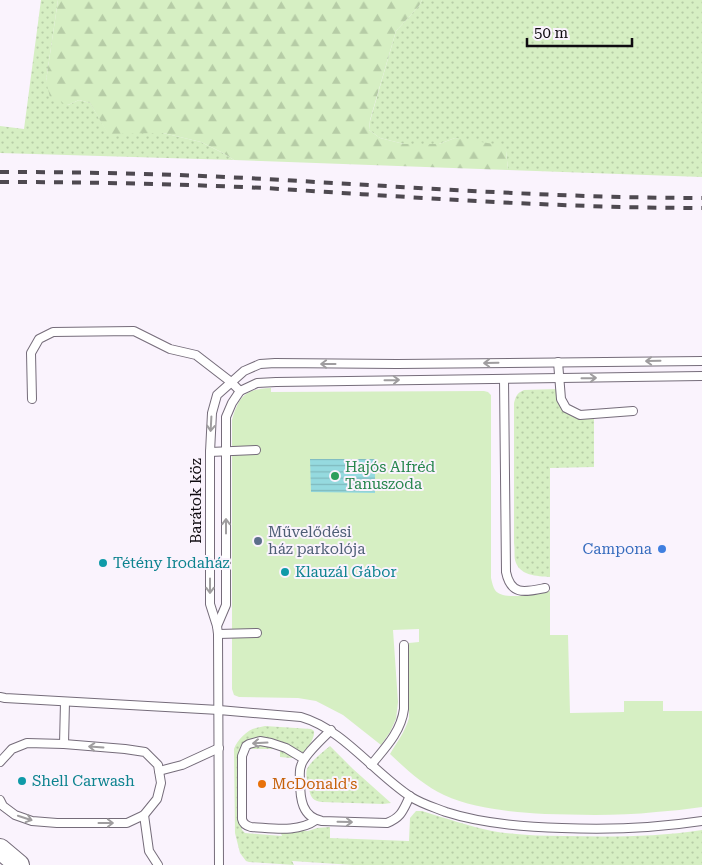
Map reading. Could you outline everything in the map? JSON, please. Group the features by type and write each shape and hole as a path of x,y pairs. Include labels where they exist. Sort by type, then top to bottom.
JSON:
{"main road":[{"path":"0,849 19,865"}],"lane":[{"path":"32,399 31,353 39,339 53,332 134,331 170,349 196,355 240,391 257,383 276,382 702,376"},
{"name":"Barátok köz","path":"219,865 218,630 210,604 210,452 212,413 217,395 244,371 260,364 702,360"},
{"path":"558,362 561,399 566,408 580,415 633,411"},
{"path":"504,379 506,572 508,582 520,591 545,588"},
{"name":"Barátok köz","path":"218,630 226,605 226,417 240,391"},
{"path":"210,452 256,450"},
{"path":"218,630 257,633"},
{"path":"371,765 400,727 404,710 404,645"},
{"path":"2,699 218,710 301,717 312,720 331,730 371,765 423,804 482,821 544,828 587,829 634,828 702,821"},
{"path":"64,744 66,702"},
{"path":"331,730 304,759 300,766 300,794 304,808 309,816 322,821 387,823 396,819 402,813 410,796"},
{"path":"304,759 286,748 271,742 260,742 246,746 242,756 242,822 251,827 283,828 302,827 316,820"},
{"path":"0,762 12,749 27,744 64,744 126,749 145,752 158,765 161,783 157,800 144,815 127,823 32,820 15,815 3,806 0,800"},
{"path":"159,771 182,765 219,748"},
{"path":"144,815 149,851 158,865"}],"green space":[{"path":"41,0 58,0 46,81 68,105 79,100 90,103 108,133 163,133 201,142 234,160 0,153 0,126 24,129"},
{"path":"58,0 422,0 419,6 396,31 370,120 369,130 380,138 404,144 439,144 455,138 494,144 506,151 508,170 234,160 201,142 163,133 108,134 90,103 79,100 68,105 50,97 46,81"},
{"path":"422,0 702,0 702,177 508,170 506,151 455,138 439,144 404,144 380,138 369,130 370,121 396,31 419,6"},
{"path":"271,388 271,392 488,392 491,395 491,578 494,589 499,594 505,596 529,595 550,591 550,635 568,635 570,713 624,712 624,701 663,701 663,711 702,711 702,807 615,815 533,813 507,811 468,804 429,787 390,754 409,718 409,643 419,642 419,629 393,630 398,702 396,719 381,745 343,715 316,701 298,698 239,697 234,695 232,689 232,420 237,405 244,395 255,390"},
{"path":"558,389 562,405 568,414 577,418 594,419 594,467 550,468 550,577 524,572 515,560 514,403 517,395 524,390"},
{"path":"265,726 311,729 314,731 314,735 306,749 294,758 280,757 280,749 246,749 240,821 242,830 245,833 282,836 280,831 308,831 330,827 330,838 409,841 410,818 416,811 422,811 492,831 528,835 633,836 702,830 702,865 353,865 292,861 294,865 249,862 240,853 235,833 234,749 237,742 246,733"},
{"path":"330,746 391,803 316,801 310,792 306,774 307,769"}],"water":[{"path":"310,459 375,459 375,493 311,492"}],"railway":[{"path":"0,172 198,176 538,194 702,198"},
{"path":"0,182 264,188 538,204 702,208"}],"place":[{"name":"Hajós Alfréd Tanuszoda","path":"335,476"},
{"name":"Művelődési ház parkolója","path":"258,541"},
{"name":"Campona","path":"662,549"},
{"name":"Tétény Irodaház","path":"103,563"},
{"name":"Klauzál Gábor","path":"285,572"},
{"name":"Shell Carwash","path":"22,781"},
{"name":"McDonald's","path":"262,784"}]}
